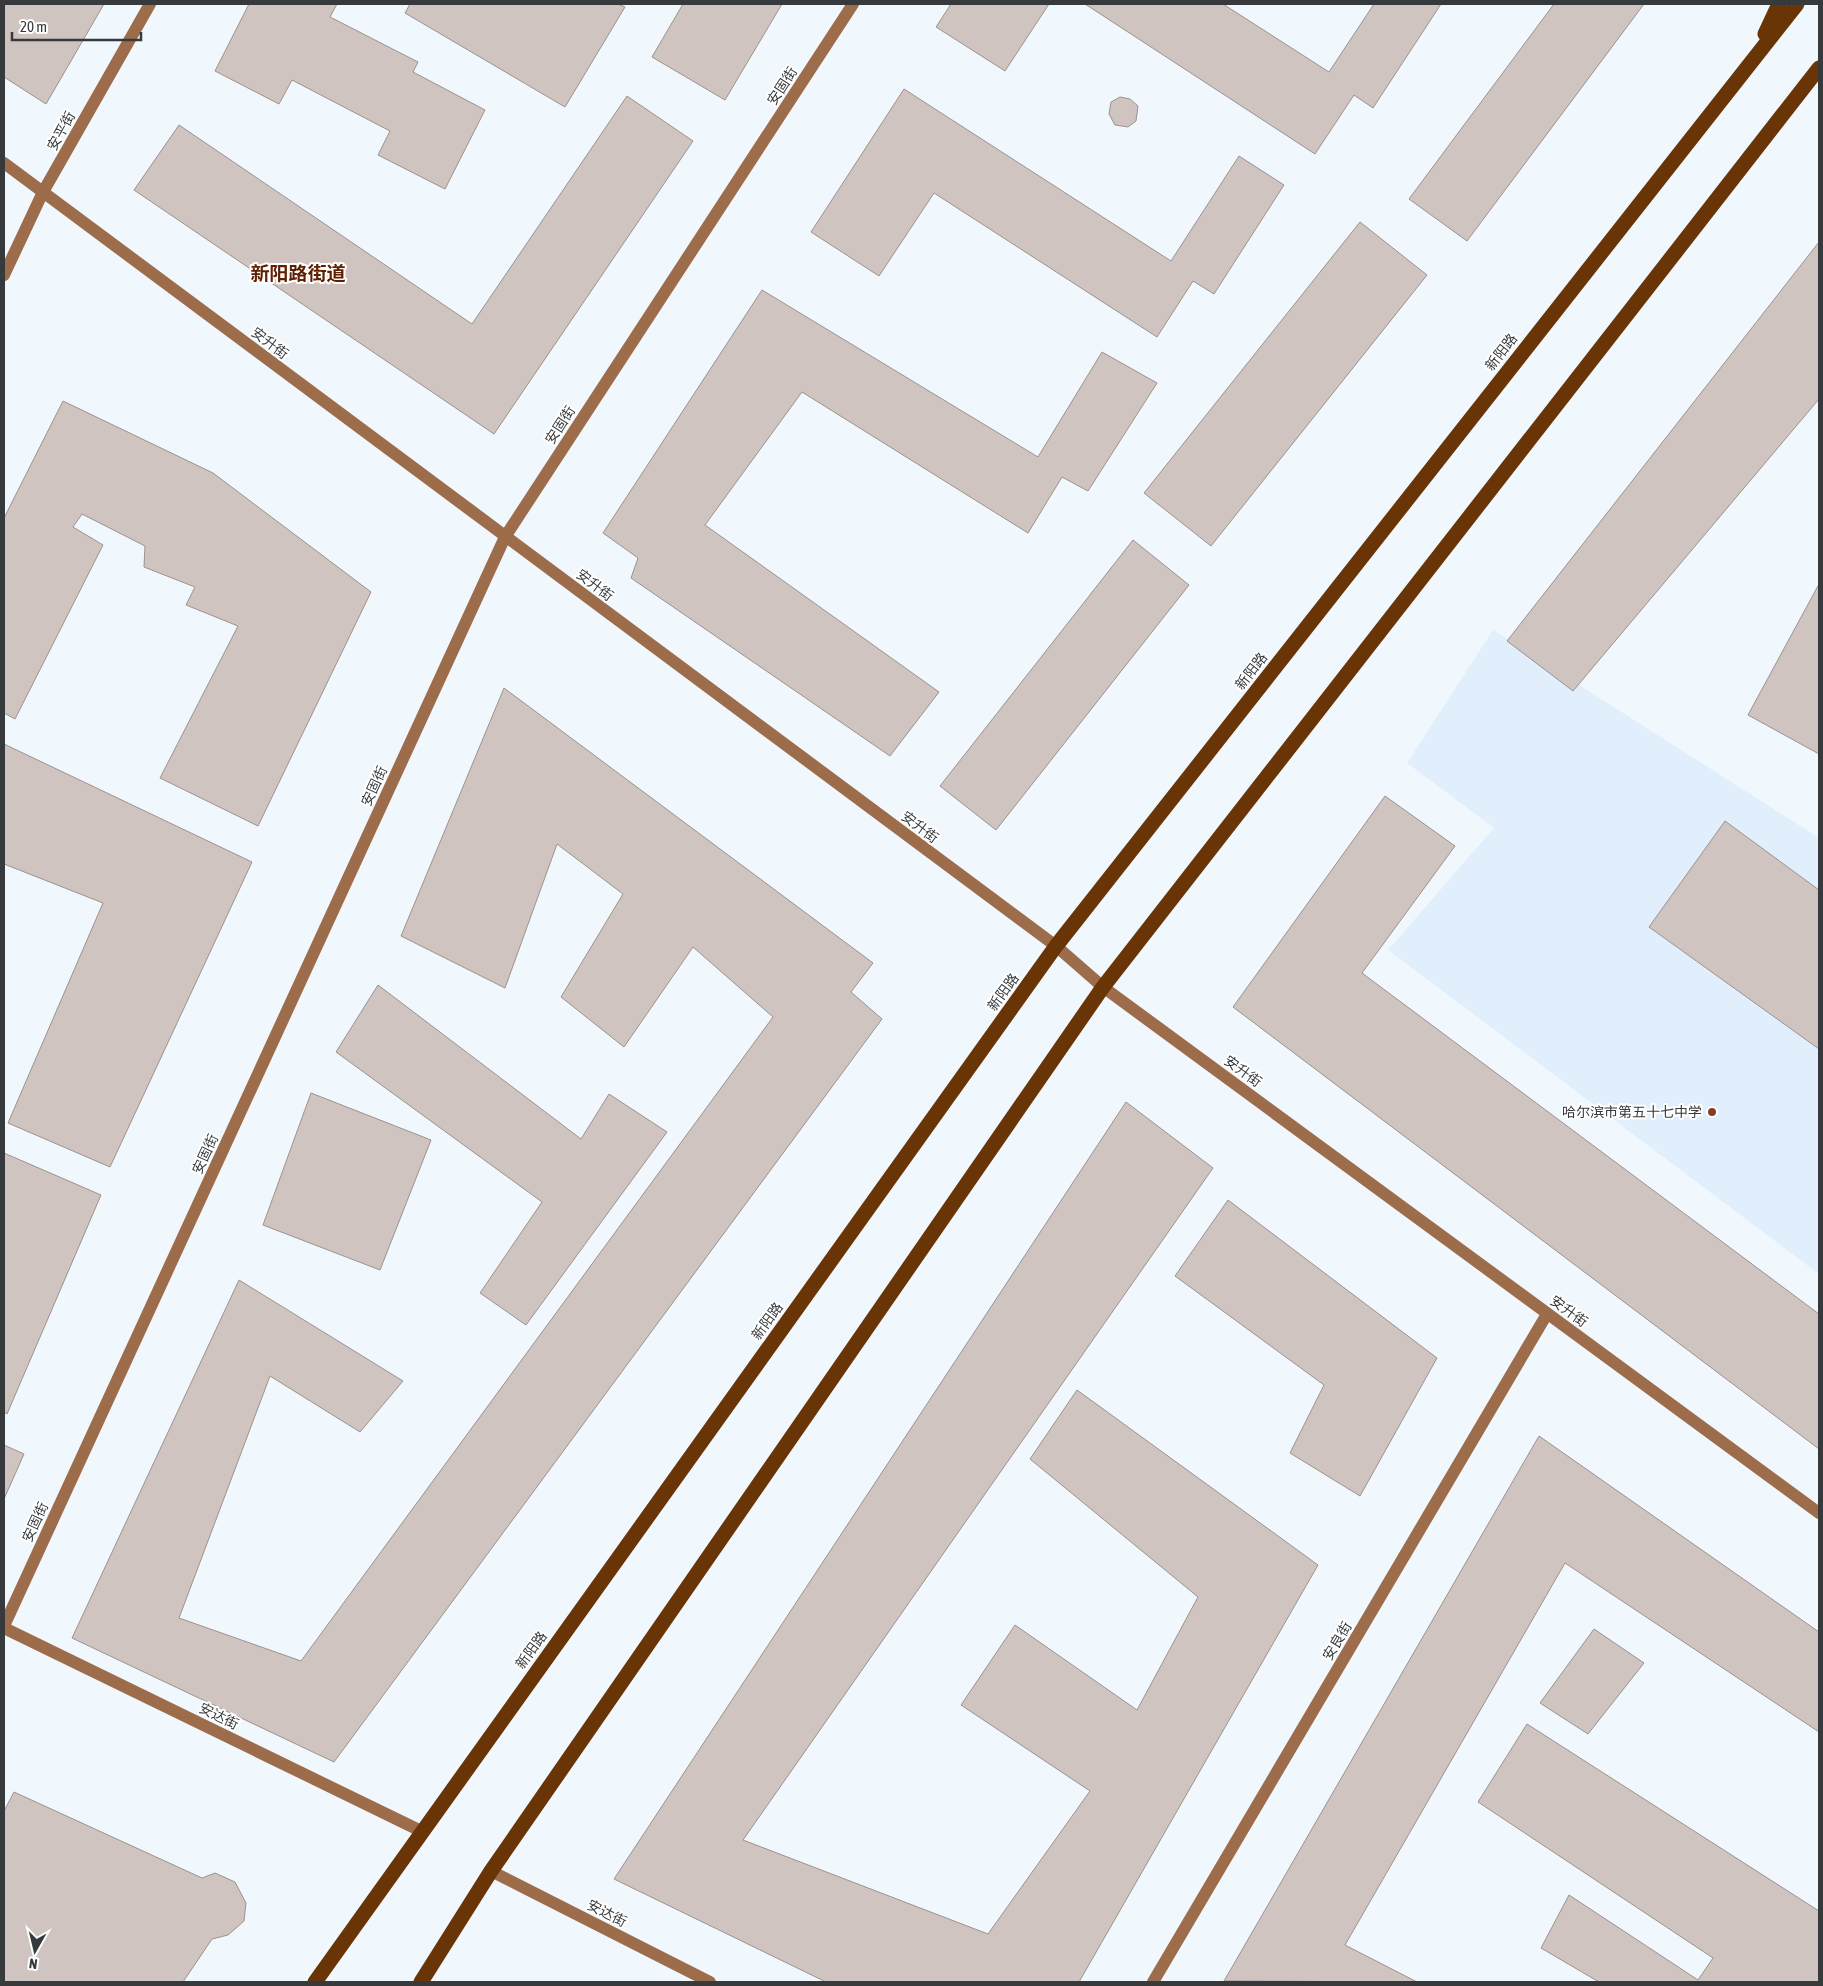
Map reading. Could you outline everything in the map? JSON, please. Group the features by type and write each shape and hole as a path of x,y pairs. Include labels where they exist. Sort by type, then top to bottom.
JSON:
{"highway":[{"name":"新阳路","path":"1758,51 1779,4"},
{"name":"新阳路","path":"315,1982 421,1831 1056,946 1758,51 1797,4"},
{"path":"421,1982 491,1872 1103,987 1819,68"},
{"path":"1800,94 1819,80"}],"street":[{"name":"安平街","path":"4,276 43,192 150,4"},
{"name":"安固街","path":"4,1627 505,537 853,4"},
{"name":"安升街","path":"4,163 1056,946 1103,987 1819,1513"},
{"name":"安良街","path":"1153,1982 1547,1314"},
{"name":"安达街","path":"4,1627 421,1831"},
{"name":"安达街","path":"491,1872 710,1982"}],"shaded area":[{"name":"哈尔滨市第五十七中学","path":"1493,630 1819,838 1819,1274 1388,950 1494,828 1407,763"}],"building":[{"path":"4,4 104,4 46,104 4,77"},
{"path":"249,4 337,4 330,17 418,62 413,72 485,110 445,189 378,155 390,131 292,80 279,104 215,71"},
{"path":"410,4 618,4 625,7 565,107 405,13"},
{"path":"683,4 782,4 725,100 652,57"},
{"path":"951,4 1049,4 1005,71 936,27"},
{"path":"1085,4 1223,4 1329,72 1374,4 1441,4 1373,108 1354,95 1315,154"},
{"path":"1554,4 1644,4 1467,241 1409,199"},
{"path":"904,89 1171,261 1239,156 1284,185 1214,294 1193,281 1157,337 934,193 879,276 811,232"},
{"path":"627,96 693,141 494,434 134,190 179,125 472,324"},
{"path":"1120,97 1130,99 1138,106 1136,121 1128,127 1115,125 1109,114 1111,102"},
{"path":"1360,222 1427,275 1211,546 1144,493"},
{"path":"1819,242 1819,399 1573,691 1507,641"},
{"path":"762,290 1038,457 1102,352 1157,383 1088,491 1062,477 1028,533 802,392 705,525 939,692 890,756 631,578 638,558 603,533"},
{"path":"63,401 213,473 371,592 258,826 160,778 238,626 186,605 195,587 144,567 145,546 82,514 73,527 103,545 15,719 4,713 4,518"},
{"path":"1133,540 1189,585 996,830 940,786"},
{"path":"1819,584 1819,754 1748,715"},
{"path":"504,688 873,963 851,992 882,1019 334,1762 72,1638 239,1280 403,1381 360,1432 270,1376 179,1618 301,1661 773,1017 693,947 624,1047 561,997 623,894 557,844 505,988 401,936"},
{"path":"4,744 252,862 110,1167 8,1123 103,903 4,864"},
{"path":"1385,796 1455,846 1362,973 1819,1314 1819,1449 1233,1007"},
{"path":"1725,821 1819,890 1819,1049 1649,927"},
{"path":"378,985 581,1139 609,1094 667,1132 526,1325 480,1293 542,1202 336,1052"},
{"path":"311,1093 431,1140 380,1270 263,1225"},
{"path":"1126,1102 1213,1168 743,1840 988,1934 1090,1791 961,1705 1015,1625 1137,1710 1198,1597 1030,1459 1077,1390 1318,1565 1079,1982 826,1982 614,1879"},
{"path":"4,1153 101,1195 7,1414 4,1412"},
{"path":"1228,1200 1437,1358 1360,1496 1290,1453 1324,1385 1175,1276"},
{"path":"1539,1436 1819,1632 1819,1732 1565,1563 1345,1945 1417,1982 1224,1981"},
{"path":"4,1445 24,1454 4,1499"},
{"path":"1594,1629 1644,1663 1588,1734 1540,1703"},
{"path":"1527,1724 1819,1911 1819,1982 1599,1982 1541,1948 1569,1895 1698,1980 1713,1958 1478,1802"},
{"path":"14,1792 202,1878 215,1873 235,1882 246,1903 244,1921 228,1935 212,1939 183,1982 5,1982 4,1811"}],"place":[{"name":"哈尔滨市第五十七中学","path":"1712,1112"}],"district":[{"name":"新阳路街道","path":"298,273"}]}
